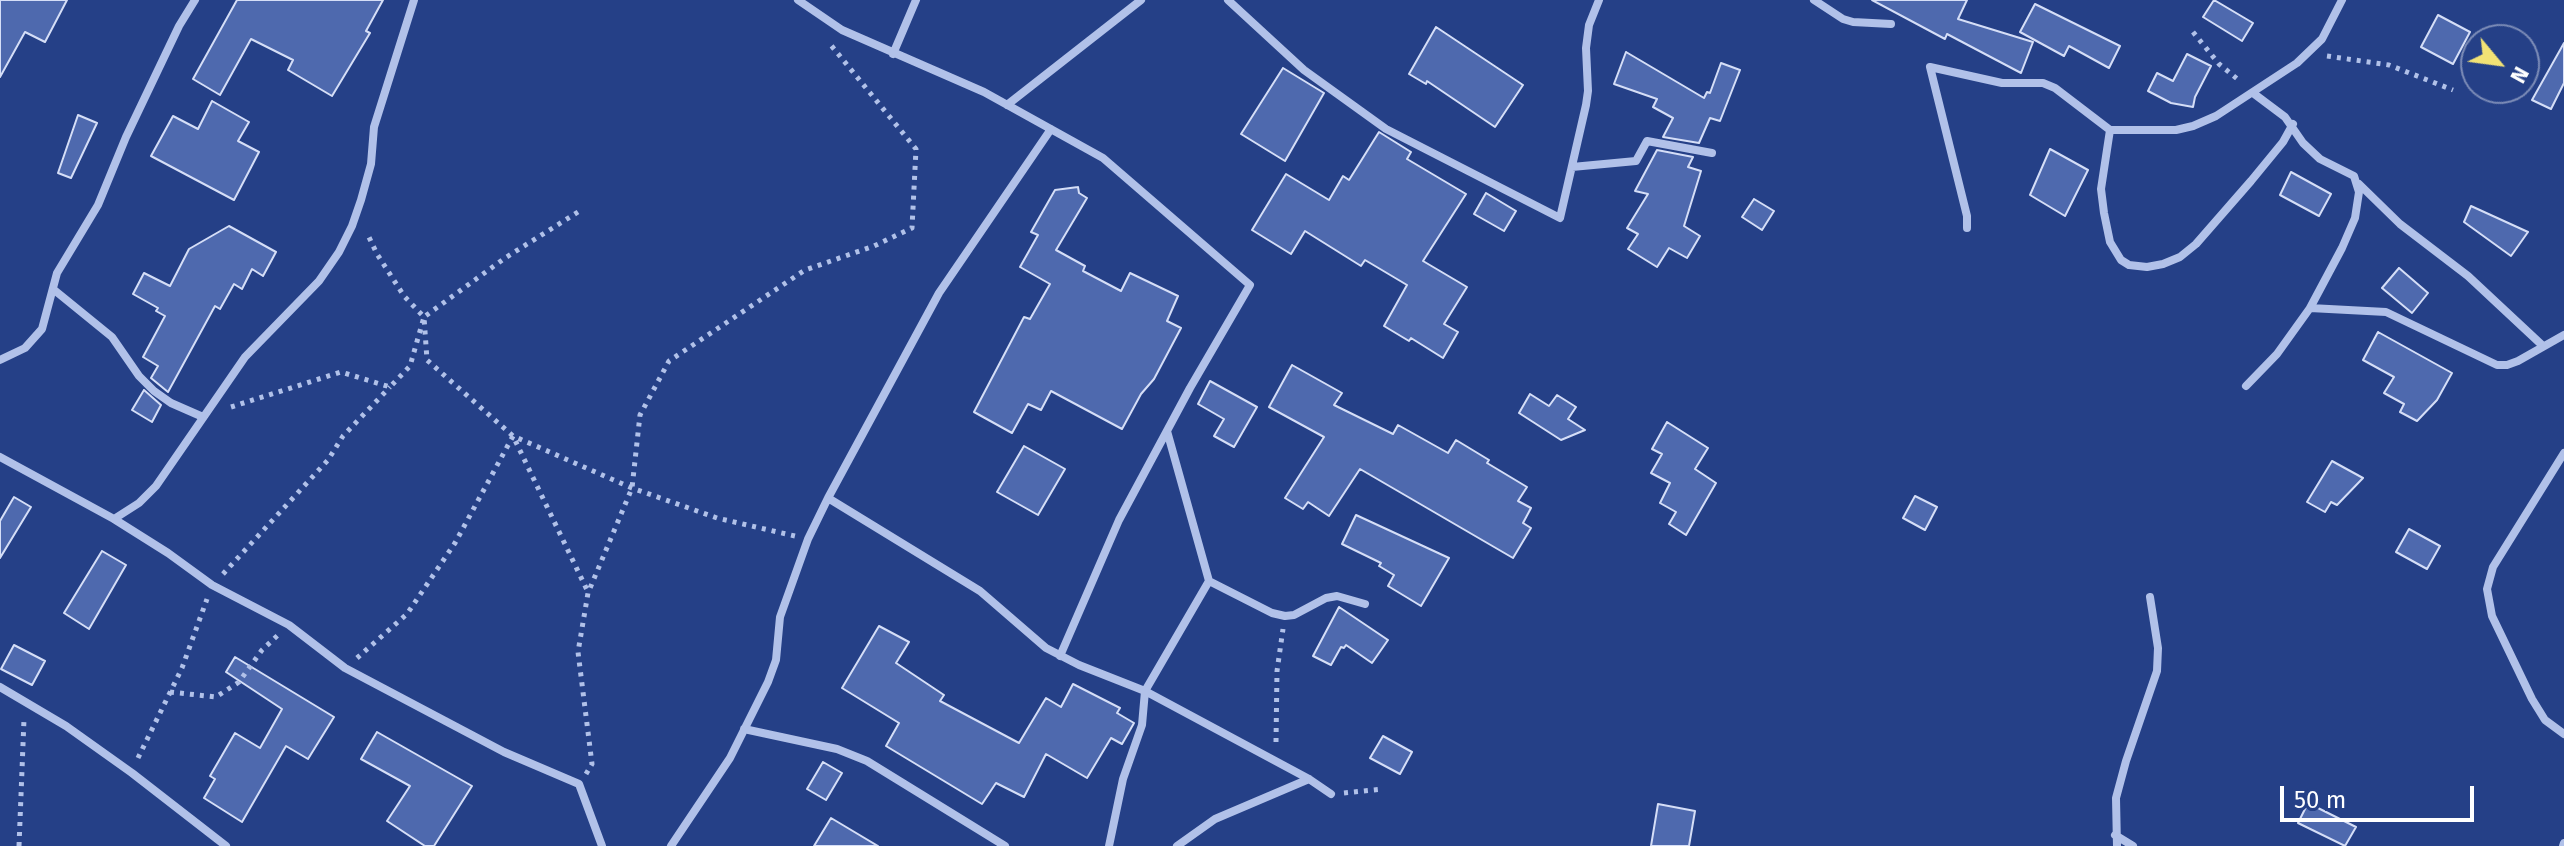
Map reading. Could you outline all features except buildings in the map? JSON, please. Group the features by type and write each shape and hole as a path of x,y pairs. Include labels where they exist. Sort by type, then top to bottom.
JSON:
{"street":[{"path":"0,360 25,348 42,329 57,273 98,205 126,137 179,26 195,0"},
{"path":"114,519 139,503 156,486 245,357 319,281 352,226 371,164 374,127 414,0"},
{"path":"798,0 842,30 1007,105 1103,158 1250,285 1119,520 1060,656"},
{"path":"893,54 916,0"},
{"path":"1007,105 1141,0"},
{"path":"1228,0 1304,70 1386,129 1560,218 1586,105 1586,48 1596,1"},
{"path":"1814,0 1843,19 1891,24"},
{"path":"1967,228 1967,216 1930,67 2002,83 2043,83 2055,88 2110,130 2176,130 2193,126 2253,93 2297,63 2322,39 2342,0"},
{"path":"2253,93 2293,124 2303,143 2320,159 2347,172 2400,224 2468,276 2543,346"},
{"path":"2110,130 2101,189 2110,242 2121,260 2129,265 2147,267 2180,257 2196,244 2283,142 2293,124"},
{"path":"671,846 709,793 744,729 776,660 780,617 808,539 828,498 939,293 1051,129"},
{"path":"1572,167 1636,161 1647,141 1712,153"},
{"path":"2246,386 2277,354 2310,308 2355,218 2358,183"},
{"path":"53,289 112,337 139,376 154,391 171,403 203,417"},
{"path":"2310,308 2386,312 2497,365 2518,361 2564,335"},
{"path":"1109,846 1123,779 1142,725 1145,691 1209,581 1167,430"},
{"path":"2564,453 2493,567 2487,589 2492,616 2532,699 2545,720 2564,734"},
{"path":"0,457 114,519 212,585 289,625 345,668 504,752 579,784 602,846"},
{"path":"828,498 891,539 954,573 997,604 1046,648 1145,691 1309,779 1331,794"},
{"path":"1209,581 1272,613 1285,616 1337,596 1365,604"},
{"path":"2117,846 2116,798 2157,671 2158,648 2150,597"},
{"path":"0,687 66,726 226,846"},
{"path":"744,729 837,749 867,761 1005,846"},
{"path":"1177,846 1215,819 1309,779"},
{"path":"2115,835 2133,846"}],"path":[{"path":"2193,32 2219,64 2253,93"},
{"path":"579,784 592,764 578,652 588,593 632,488 640,415 669,361 805,270 874,246 912,228 916,149 822,34"},
{"path":"2307,53 2389,65 2453,90"},
{"path":"361,200 363,225 377,254 404,296 424,317 427,360 513,436 632,488 717,518 808,539"},
{"path":"132,773 182,668 212,585 328,460 343,436 410,366 424,317 505,258 578,212"},
{"path":"203,417 341,372 390,387"},
{"path":"513,436 588,593"},
{"path":"345,668 407,614 455,543 513,436"},
{"path":"1276,762 1277,671 1285,616"},
{"path":"170,692 216,697 239,682 262,650 289,625"},
{"path":"19,846 25,701"},
{"path":"1331,794 1383,789"}]}
